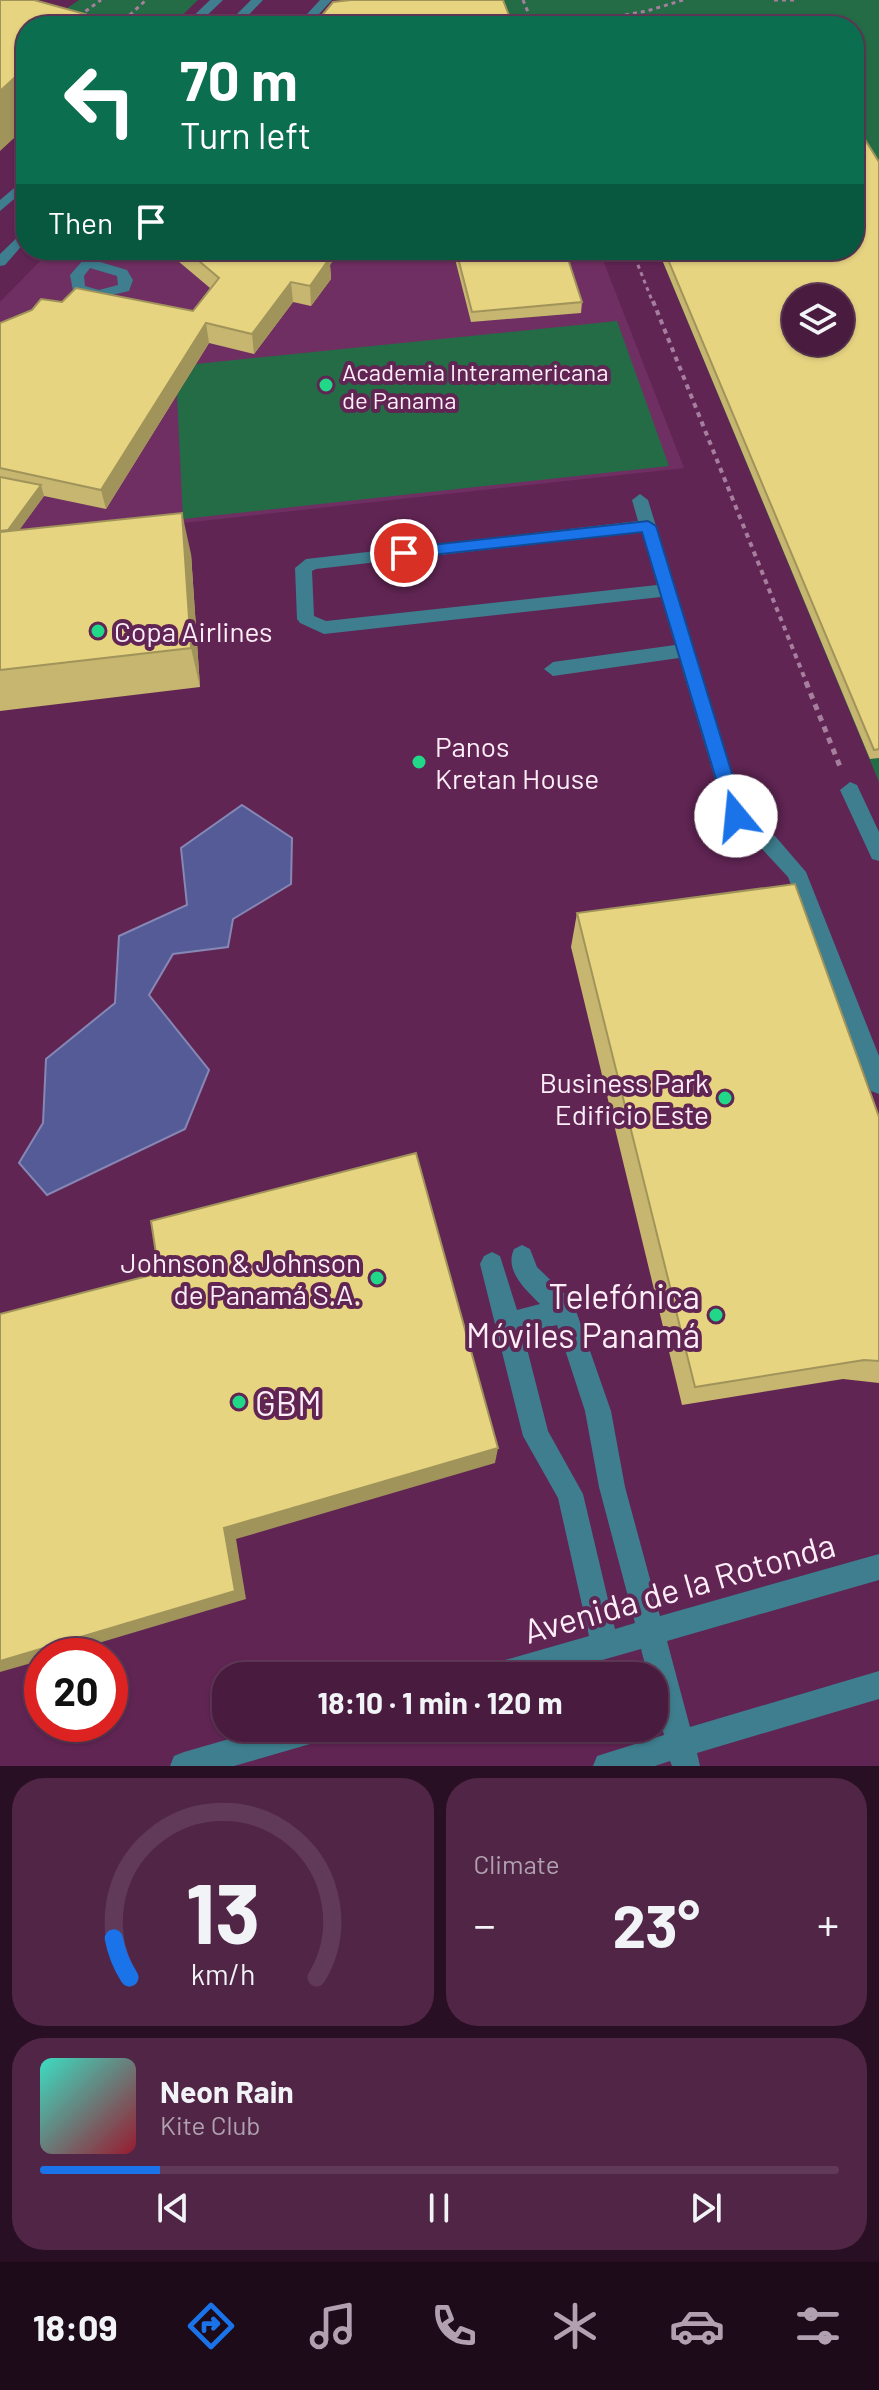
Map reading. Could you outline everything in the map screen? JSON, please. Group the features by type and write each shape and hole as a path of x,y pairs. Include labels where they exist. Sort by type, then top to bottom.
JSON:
{"street":[{"path":"200,16 217,0"},
{"path":"241,16 257,0"},
{"path":"311,16 326,0"},
{"path":"0,207 16,192"},
{"path":"0,262 16,244"},
{"path":"87,263 90,260"},
{"path":"640,500 736,816 745,832 768,842 796,872 879,1084"},
{"path":"648,526 312,563 303,568 306,619 324,628 668,590"},
{"path":"553,669 686,650"},
{"path":"850,790 879,853"},
{"path":"522,1257 527,1274 564,1311 598,1411 612,1487 682,1754"},
{"path":"492,1264 536,1436 570,1494 605,1645"},
{"path":"509,1324 564,1311"},
{"name":"Avenida de la Rotonda","path":"546,1662 879,1567"},
{"path":"607,1766 682,1754 879,1685"},
{"path":"184,1766 268,1742"}],"path":[{"path":"80,16 101,0"},
{"path":"129,16 146,0"},
{"path":"619,16 683,0"},
{"path":"774,0 798,0"},
{"path":"636,260 850,790"}],"shaded area":[{"name":"Academia Interamericana de Panama","path":"41,260 603,260 684,468 0,543 0,302"}],"green space":[{"path":"79,0 198,0 181,16 56,16"},
{"path":"501,0 879,0 879,782 662,260 864,260 864,16 508,16"},
{"path":"617,321 669,466 183,519 177,395 196,364"}],"water":[{"path":"242,805 292,838 291,884 233,919 228,947 173,954 149,995 209,1070 185,1129 47,1195 19,1163 43,1123 46,1059 115,1003 119,936 187,905 181,848"}],"building":[{"path":"0,0 34,0 85,14 16,16 16,76 0,91"},
{"path":"503,0 509,16 321,16 333,2"},
{"path":"864,138 879,162 879,749 874,750 668,260 864,260"},
{"path":"198,260 328,260 310,286 291,282 252,334 206,323 101,490 0,468 0,323 32,310 41,299 62,302 76,288 193,311 219,278"},
{"path":"459,260 568,260 582,302 472,312"},
{"path":"0,477 41,485 8,530 0,531"},
{"name":"Copa Airlines","path":"182,513 191,648 0,670 0,532"},
{"name":"Business Park Edificio Este","path":"795,884 879,1117 879,1361 864,1360 695,1387 577,913"},
{"name":"GBM","path":"416,1153 498,1448 224,1528 235,1591 77,1638 24,1638 24,1654 0,1661 0,1314 159,1273 151,1221"}],"place":[{"name":"Academia Interamericana de Panama","path":"326,385"},
{"name":"Copa Airlines","path":"98,631"},
{"name":"Panos Kretan House","path":"419,762"},
{"name":"Business Park Edificio Este","path":"725,1098"},
{"name":"Johnson & Johnson de Panamá S.A.","path":"377,1278"},
{"name":"Telefónica Móviles Panamá","path":"716,1315"},
{"name":"GBM","path":"239,1402"}],"route":[{"path":"404,553 648,526 736,816"}]}
